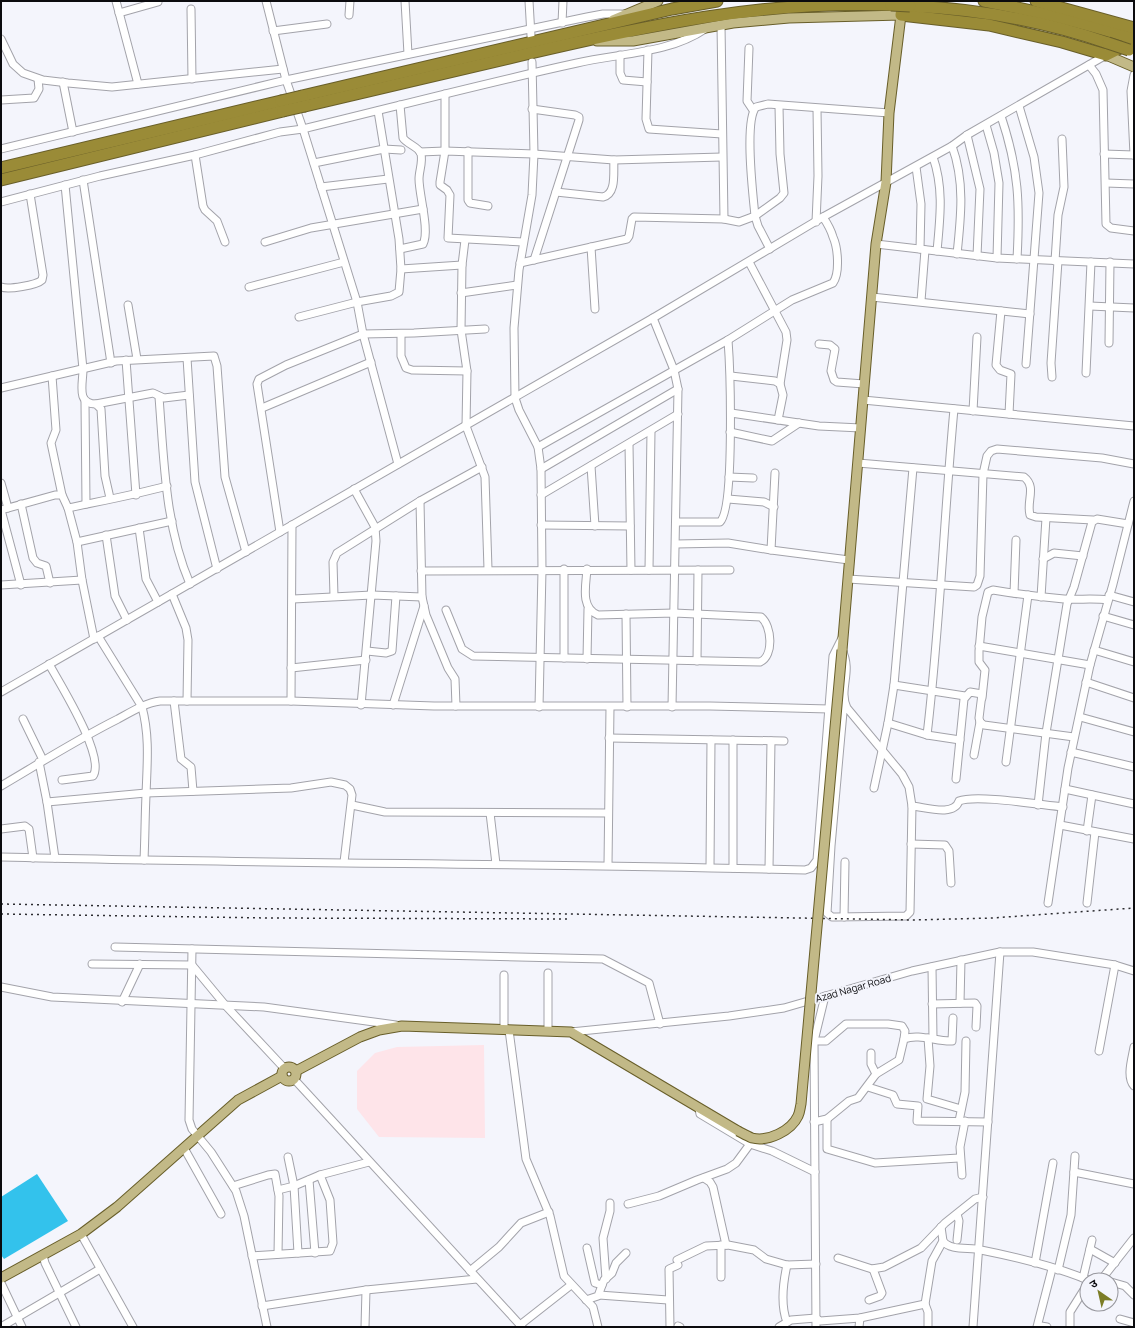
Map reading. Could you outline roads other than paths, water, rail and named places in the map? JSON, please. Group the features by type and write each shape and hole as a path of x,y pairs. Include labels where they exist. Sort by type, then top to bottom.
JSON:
{"highway":[{"path":"304,101 603,25 672,9 717,1"},
{"path":"984,1 1050,14 1119,34 1133,46"},
{"path":"1036,1 1134,28"},
{"path":"1,168 582,40 696,17 740,11 861,3 892,5 906,3 992,14 1043,24 1108,42 1133,46"},
{"path":"906,3 901,15 989,26 1062,42 1106,55 1133,46"},
{"path":"1,180 282,106"}],"main road":[{"path":"603,25 625,14 658,1"},
{"path":"1,1278 81,1234 117,1207 238,1100 283,1072 285,1080 360,1037 379,1030 402,1026 570,1032 699,1109 753,1138 767,1138 780,1134 795,1121 801,1104 842,650 876,244 886,182 890,113 901,15 789,18 720,25 634,41 582,40"},
{"path":"1106,55 1134,67"}],"street":[{"path":"116,1 138,84"},
{"path":"266,1 286,80 314,163 357,302 363,334 398,464"},
{"path":"349,15 350,1"},
{"path":"405,1 408,54"},
{"path":"529,1 531,36"},
{"path":"562,23 563,1"},
{"path":"119,13 158,2"},
{"path":"191,9 192,79"},
{"path":"1,149 286,80 531,28 603,14 625,14"},
{"path":"273,31 327,24"},
{"path":"720,25 724,219"},
{"path":"1,202 84,180 195,155 280,132 303,129 532,73 678,43 694,36 707,27"},
{"path":"1,39 13,64 18,69 38,79 63,82 112,87 283,70"},
{"path":"749,48 747,101 753,110 751,154 755,216 758,226 770,249"},
{"path":"648,50 646,119 649,129 722,134"},
{"path":"620,55 620,72 623,80 647,82"},
{"path":"1,692 515,398 749,262 823,217 933,157 1106,55"},
{"path":"532,62 534,154 532,195 517,285 514,328 515,398 519,410 538,447 541,469 542,570 539,706"},
{"path":"1089,65 1096,74 1103,90 1106,224 1111,228 1134,231"},
{"path":"1104,154 1134,155 1131,91 1134,75"},
{"path":"1,100 34,98 39,89 38,79"},
{"path":"63,82 73,132"},
{"path":"445,94 445,151 440,185 447,190 450,195 447,236 450,240 523,242"},
{"path":"400,105 403,138 420,152 422,156 419,180 423,209 424,242 419,245 400,249"},
{"path":"753,110 761,105 890,113"},
{"path":"520,263 627,239 629,236 632,219 634,217 724,219 739,222 755,216 780,198 784,192 780,154 779,106"},
{"path":"1019,106 1033,153 1038,183 1026,364"},
{"path":"532,109 575,115 579,117 568,157 534,260"},
{"path":"816,222 818,176 817,109"},
{"path":"299,317 357,302 391,296 399,292 401,269 400,249 378,111"},
{"path":"1001,116 1014,158 1018,178 1019,224 1017,259"},
{"path":"986,125 994,153 999,183 997,258"},
{"path":"968,135 980,189 977,256"},
{"path":"1052,377 1051,363 1058,215 1064,187 1062,139"},
{"path":"952,146 962,193 957,254"},
{"path":"314,163 384,149 401,150"},
{"path":"420,152 468,151 614,160 722,157"},
{"path":"468,151 468,200 470,203 488,206"},
{"path":"195,155 203,206 205,210 217,221 225,242"},
{"path":"933,157 939,177 941,194 937,251"},
{"path":"556,192 603,197 608,196 612,191 614,160"},
{"path":"916,166 921,204 923,250 921,301"},
{"path":"321,186 388,179"},
{"path":"84,180 111,363"},
{"path":"1106,183 1134,184"},
{"path":"65,185 83,370 82,394 85,402 86,504"},
{"path":"1,287 8,288 37,284 42,280 44,275 30,194"},
{"path":"265,242 302,230 423,209"},
{"path":"538,447 728,340 803,295 833,283 835,279 835,240 823,217"},
{"path":"465,240 462,265 461,330 467,371 466,426 482,467 486,487 488,569"},
{"path":"876,244 997,258 1134,264"},
{"path":"591,247 595,309"},
{"path":"249,287 344,262"},
{"path":"749,262 787,336 780,384 783,395 778,420"},
{"path":"1086,373 1091,262"},
{"path":"1109,343 1110,262"},
{"path":"401,269 462,265"},
{"path":"461,293 517,285"},
{"path":"872,297 921,301 1030,314"},
{"path":"128,305 137,359"},
{"path":"1090,306 1134,308"},
{"path":"1002,310 996,365 1000,370 1011,374 1009,414"},
{"path":"653,318 674,370 678,389 672,707"},
{"path":"280,532 262,408 257,384 261,376 363,334 401,334 485,329"},
{"path":"401,334 401,356 406,368 412,370 467,371"},
{"path":"973,411 977,337"},
{"path":"676,522 720,522 725,515 728,499 731,414 731,376 728,340"},
{"path":"819,344 830,345 835,348 831,371 834,380 864,384"},
{"path":"1,388 126,360 211,356 216,359 225,477 246,552"},
{"path":"187,358 195,482 217,569"},
{"path":"126,360 136,495"},
{"path":"262,408 371,362"},
{"path":"52,376 56,430 51,443 62,495 68,508 77,542 82,580 96,637 142,707 148,737 144,860"},
{"path":"731,376 775,381 780,384"},
{"path":"541,469 678,389"},
{"path":"85,402 87,404 96,404 153,393 159,397 189,395"},
{"path":"159,397 167,486 172,521 178,552 190,584"},
{"path":"863,400 1134,426"},
{"path":"96,404 101,409 105,476 110,498"},
{"path":"927,735 941,585 948,471 954,409"},
{"path":"541,495 678,414"},
{"path":"731,414 820,426 861,428"},
{"path":"730,432 772,441 799,423"},
{"path":"649,570 651,431"},
{"path":"629,444 631,570"},
{"path":"977,585 980,576 983,474 987,456 991,451 997,449 1102,458 1134,464"},
{"path":"858,463 1024,477 1029,481 1031,487 1028,509 1030,515 1046,518 1094,520 1128,524"},
{"path":"591,466 595,526"},
{"path":"334,596 333,562 337,553 420,501 482,467"},
{"path":"874,788 881,749 888,723 894,685 913,468"},
{"path":"771,550 775,473"},
{"path":"729,477 753,478"},
{"path":"1,483 3,510 21,585"},
{"path":"68,508 110,498 136,495 167,486"},
{"path":"354,489 375,528 376,541 361,705"},
{"path":"3,510 55,494 62,495"},
{"path":"728,499 764,502 774,507"},
{"path":"420,501 422,597 424,606 448,668 455,679 456,706"},
{"path":"1048,903 1074,737 1080,717 1090,665 1134,501"},
{"path":"21,504 33,558 37,563 46,566 50,583"},
{"path":"1041,597 1046,518"},
{"path":"1038,805 1046,733 1068,599 1074,587 1094,520"},
{"path":"77,542 172,521"},
{"path":"291,701 292,525"},
{"path":"541,525 630,526"},
{"path":"139,528 146,578 158,602"},
{"path":"106,535 115,596 127,620"},
{"path":"1014,593 1016,540"},
{"path":"676,544 728,543 849,560"},
{"path":"1043,559 1054,553 1083,556"},
{"path":"564,569 564,658"},
{"path":"587,569 587,659"},
{"path":"421,570 730,570"},
{"path":"697,661 698,570"},
{"path":"848,579 974,587 977,585 990,590 1041,597 1068,599 1108,598 1134,602"},
{"path":"1,586 82,580"},
{"path":"974,755 980,722 984,670 979,662 979,646 986,596 990,590"},
{"path":"172,594 186,628 188,640 187,701"},
{"path":"292,599 372,595 422,597"},
{"path":"1006,762 1012,728 1019,653 1028,595"},
{"path":"367,651 386,653 392,650 396,596"},
{"path":"393,705 424,606"},
{"path":"446,610 458,642 466,653 478,657 540,656 587,659 760,662 767,658 768,626 762,617 674,613 598,615 588,609"},
{"path":"626,614 627,707"},
{"path":"1103,616 1134,625"},
{"path":"1,857 608,865 805,870 811,868 817,860 834,652 843,636"},
{"path":"979,646 1090,665"},
{"path":"842,650 847,661 827,910 829,915 832,917 908,915 912,806 906,780 847,708 844,701"},
{"path":"1094,650 1134,662"},
{"path":"291,668 366,660"},
{"path":"49,664 88,735 96,772 90,777 62,780"},
{"path":"1086,682 1134,698"},
{"path":"894,685 965,696"},
{"path":"956,780 965,696 970,692 979,693 982,698"},
{"path":"174,701 182,759 191,767 193,791"},
{"path":"1,786 41,761 152,702 291,701 361,705 830,709"},
{"path":"608,865 610,707"},
{"path":"1080,717 1134,732"},
{"path":"22,719 41,761 55,858"},
{"path":"980,722 984,725 1074,737"},
{"path":"888,723 927,735 960,740"},
{"path":"609,738 784,741"},
{"path":"710,740 710,867"},
{"path":"733,740 733,868"},
{"path":"769,869 771,741"},
{"path":"1072,752 1134,766"},
{"path":"47,802 146,793 291,788 338,782 350,789 352,795 344,862"},
{"path":"1065,789 1134,804"},
{"path":"1087,904 1092,795"},
{"path":"912,806 948,810 954,809 958,806 959,801 981,799 1062,807"},
{"path":"352,805 368,810 385,812 608,813"},
{"path":"490,813 496,864"},
{"path":"1060,825 1134,838"},
{"path":"1,829 25,826 29,829 33,858"},
{"path":"911,844 945,845 949,851 951,883"},
{"path":"844,917 845,862"},
{"path":"115,947 602,958 649,983 660,1024"},
{"path":"192,949 190,1004 190,1120 192,1129 233,1186 244,1216 267,1327"},
{"path":"973,1327 1000,952"},
{"name":"Azad Nagar Road","path":"570,1032 660,1024 784,1008 932,967 1000,952 1033,952 1115,965 1134,971"},
{"path":"960,1003 961,960"},
{"path":"92,964 192,965 283,1072"},
{"path":"122,1002 140,964"},
{"path":"1099,1051 1115,965"},
{"path":"932,967 930,1066 927,1099 961,1109"},
{"path":"548,973 548,1031"},
{"path":"504,975 507,1030 526,1159 549,1212 564,1276 594,1310 598,1327"},
{"path":"1,987 52,997 122,1002 264,1007 402,1026"},
{"path":"816,1327 814,1041 825,996"},
{"path":"932,1004 976,1004 976,1027"},
{"path":"904,1039 930,1038 952,1041 953,1018"},
{"path":"814,1041 826,1041 846,1024 888,1024 902,1026 905,1031 899,1060 876,1074 868,1087 858,1098 849,1101 827,1119 814,1122"},
{"path":"962,1175 959,1158 962,1121 961,1109 966,1092 966,1041"},
{"path":"1134,1047 1130,1075 1130,1081 1134,1086"},
{"path":"871,1054 871,1064 876,1074"},
{"path":"295,1075 369,1162 521,1326 571,1285"},
{"path":"868,1087 893,1095 897,1104 918,1106 917,1121 988,1122"},
{"path":"699,1109 700,1114 750,1144 772,1151 815,1172"},
{"path":"827,1119 827,1149 875,1163 959,1158"},
{"path":"628,1204 663,1195 732,1166 750,1144"},
{"path":"184,1148 221,1214"},
{"path":"1042,1327 1055,1269 1071,1215 1076,1156"},
{"path":"288,1157 294,1186 298,1253"},
{"path":"278,1190 294,1186 320,1175 369,1162"},
{"path":"1035,1263 1053,1163"},
{"path":"1074,1172 1134,1184"},
{"path":"233,1186 268,1174 275,1174 278,1190 278,1254"},
{"path":"252,1256 330,1251 333,1243 330,1200 320,1175"},
{"path":"704,1178 710,1182 713,1187 723,1245 721,1277"},
{"path":"309,1180 315,1252"},
{"path":"838,1258 873,1269 884,1267 921,1248 941,1227 975,1199 983,1197"},
{"path":"599,1295 604,1282 603,1238 610,1211 610,1203"},
{"path":"470,1271 499,1247 521,1223 549,1212"},
{"path":"957,1214 959,1221 958,1240"},
{"path":"928,1327 928,1312 924,1304 932,1261 943,1241 941,1227"},
{"path":"81,1234 133,1327"},
{"path":"1108,1272 1134,1238"},
{"path":"1086,1272 1092,1240"},
{"path":"943,1241 950,1246 979,1249 1035,1263 1079,1277"},
{"path":"670,1327 668,1300 669,1269 704,1246 723,1245 752,1249 766,1259 787,1265 816,1264"},
{"path":"587,1248 595,1284 604,1282 614,1272 616,1263 626,1253"},
{"path":"1090,1249 1115,1263"},
{"path":"43,1255 76,1327"},
{"path":"787,1265 783,1288 784,1314 787,1322"},
{"path":"1,1327 100,1269"},
{"path":"869,1300 880,1296 882,1293 873,1269"},
{"path":"262,1306 366,1290 477,1278"},
{"path":"1,1283 22,1327"},
{"path":"1119,1285 1127,1288 1134,1295"},
{"path":"366,1290 366,1327"},
{"path":"586,1300 599,1295 668,1300"},
{"path":"1068,1326 1070,1312 1079,1298"},
{"path":"779,1327 787,1322 816,1318 820,1321 860,1318 924,1304"},
{"path":"859,1327 860,1318"},
{"path":"1120,1319 1134,1323"}],"water":[{"path":"37,1174 68,1221 4,1259 1,1255 1,1197"}],"railway":[{"path":"1,904 913,920 992,918 1134,908"},
{"path":"1,914 269,918 568,919"}]}
